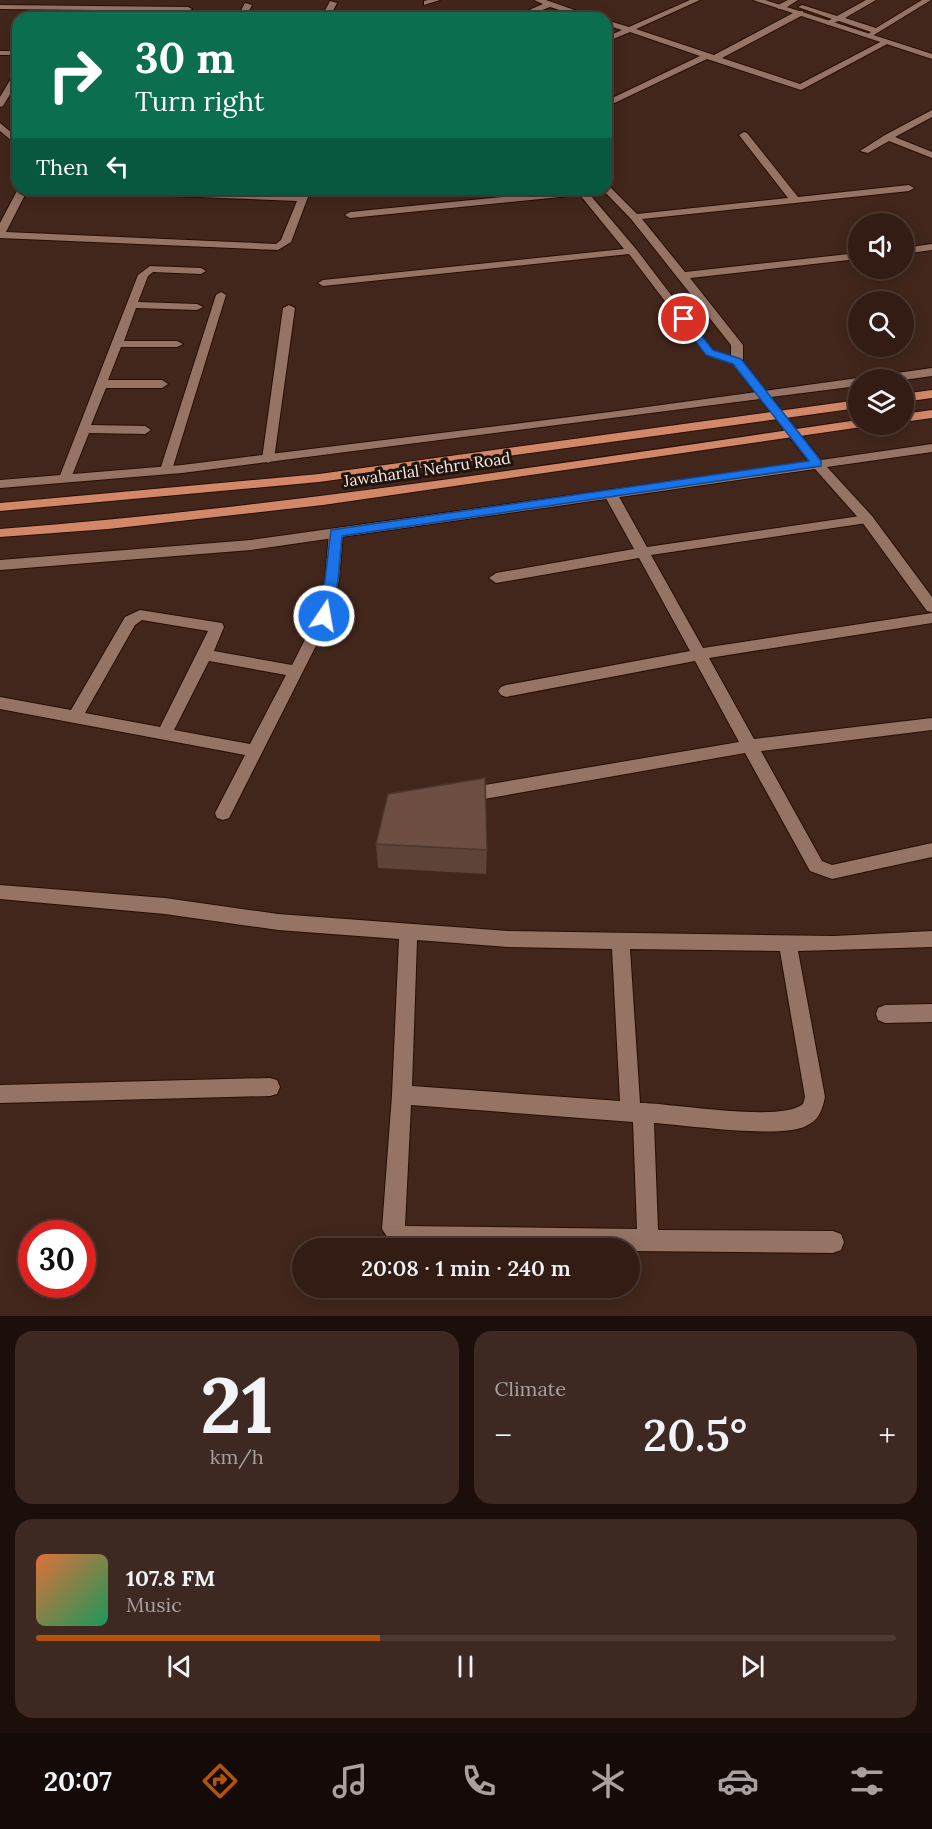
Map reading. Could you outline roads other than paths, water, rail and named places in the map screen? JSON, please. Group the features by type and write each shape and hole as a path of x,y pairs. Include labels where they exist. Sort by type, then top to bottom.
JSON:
{"main road":[{"path":"914,396 932,394"},
{"name":"Jawaharlal Nehru Road","path":"0,507 319,478 848,405"},
{"path":"914,416 932,414"},
{"name":"Jawaharlal Nehru Road","path":"0,533 111,526 324,500 848,425"}],"street":[{"path":"427,3 436,0"},
{"path":"538,0 574,12"},
{"path":"532,12 568,0"},
{"path":"612,37 696,0"},
{"path":"757,0 877,31"},
{"path":"781,7 794,0"},
{"path":"612,101 710,57 814,0"},
{"path":"832,20 865,0"},
{"path":"832,20 872,0"},
{"path":"869,36 927,0"},
{"path":"328,12 333,3"},
{"path":"0,7 63,4 188,9"},
{"path":"244,12 248,5"},
{"path":"832,20 869,36 932,57"},
{"path":"612,24 801,87 887,42"},
{"path":"2,100 12,84"},
{"path":"865,151 932,113"},
{"path":"0,126 12,137"},
{"path":"744,135 795,200"},
{"path":"888,136 932,155"},
{"path":"635,217 909,188"},
{"path":"612,194 635,217 737,345 737,361"},
{"path":"20,195 0,234 278,247 286,243 304,195"},
{"path":"350,215 543,195"},
{"path":"585,195 632,251 710,353 737,361 817,464 867,519 932,607"},
{"path":"0,210 11,210"},
{"path":"914,250 932,248"},
{"path":"323,283 632,251"},
{"path":"682,276 848,257"},
{"path":"65,478 143,275 150,269 201,271"},
{"path":"166,470 221,295"},
{"path":"131,305 197,306"},
{"path":"268,459 289,308"},
{"path":"117,344 177,344"},
{"path":"914,375 932,372"},
{"path":"0,484 268,459 848,383"},
{"path":"102,384 162,384"},
{"path":"84,429 145,429"},
{"path":"0,565 251,545 932,448"},
{"path":"610,493 701,654 816,866 832,872 932,850"},
{"path":"496,578 644,552 867,519"},
{"path":"223,813 324,616 332,580 336,533"},
{"path":"75,717 130,621 135,617 140,615 217,627 164,734"},
{"path":"506,691 701,654 932,618"},
{"path":"205,655 297,671"},
{"path":"0,703 255,751"},
{"path":"454,797 751,746 932,724"},
{"path":"0,892 165,906 278,922 508,939 788,944 932,939"},
{"path":"408,932 402,1095 392,1221 393,1229 399,1235 409,1238 833,1242"},
{"path":"621,942 648,1240"},
{"path":"402,1095 770,1122 800,1119 812,1110 815,1097 788,944"},
{"path":"885,1014 932,1013"},
{"path":"0,1094 270,1087"}]}
